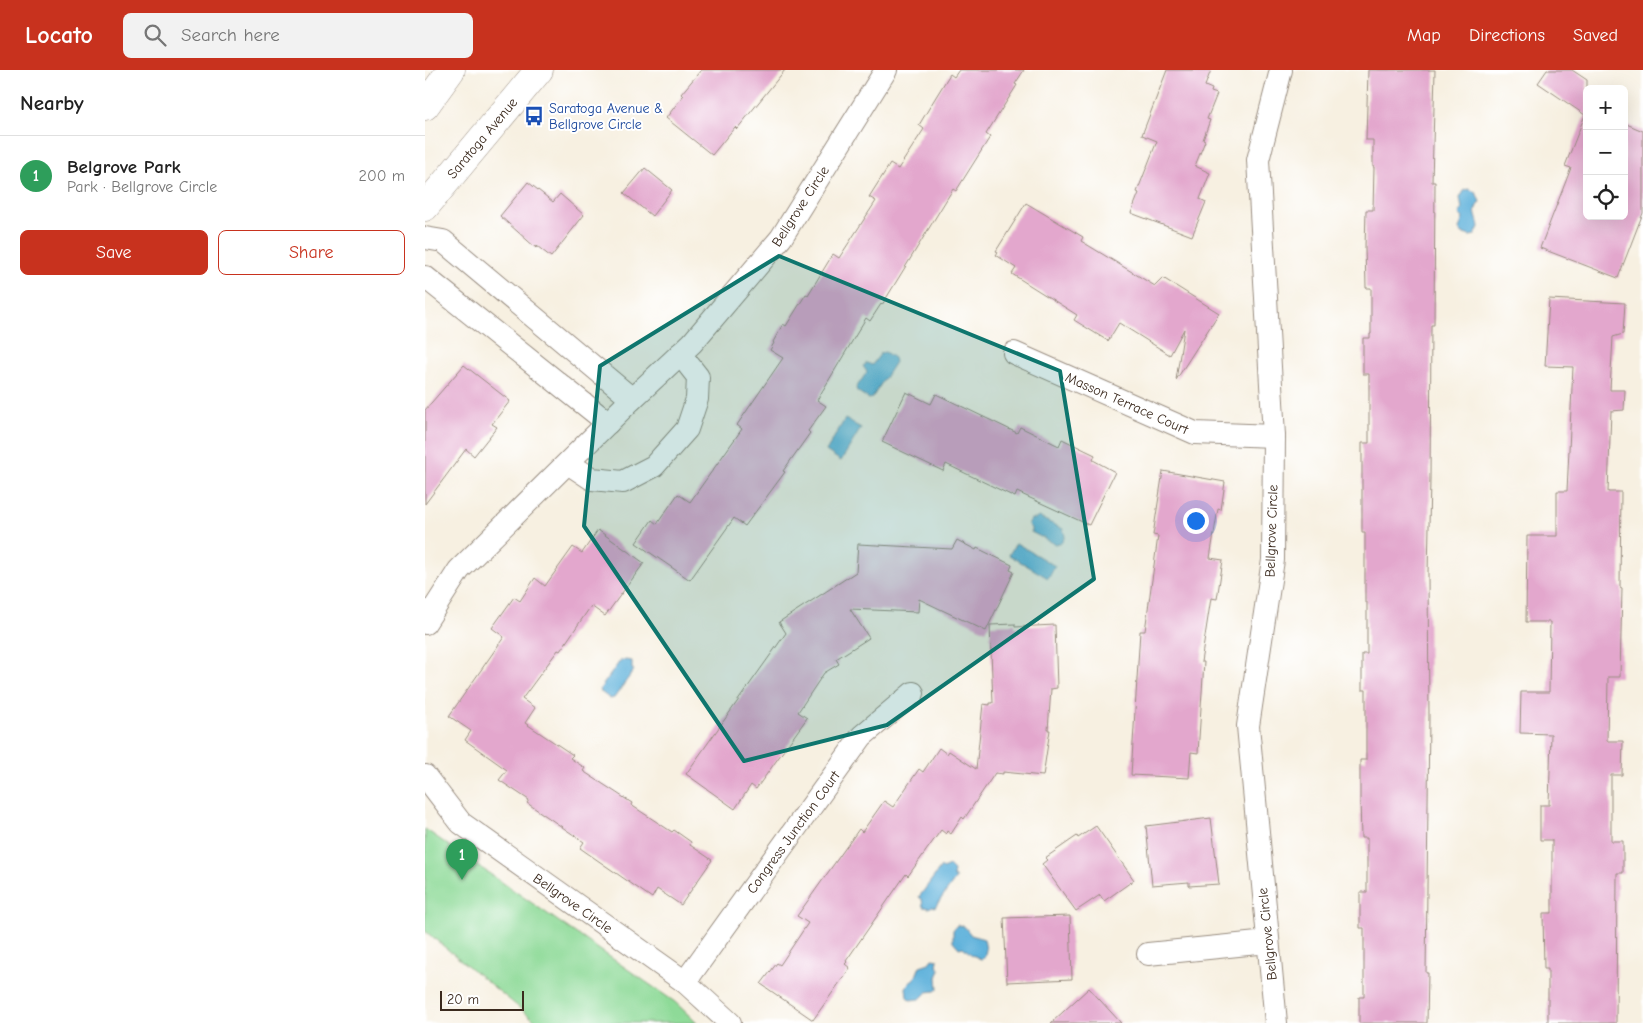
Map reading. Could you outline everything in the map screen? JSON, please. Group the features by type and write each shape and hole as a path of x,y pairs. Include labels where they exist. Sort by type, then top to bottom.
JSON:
{"highway":[{"path":"425,106 451,70"},
{"name":"Saratoga Avenue","path":"425,207 539,70"}],"street":[{"name":"Bellgrove Circle","path":"425,623 459,570 632,399 692,343 781,238 886,70"},
{"name":"Bellgrove Circle","path":"1276,1023 1248,726 1273,560 1274,436 1258,160 1281,70"},
{"path":"425,238 443,242 632,399"},
{"path":"425,277 608,423"},
{"name":"Masson Terrace Court","path":"1014,353 1195,433 1274,436"},
{"path":"568,463 592,479 623,482 653,466 687,429 697,399 698,377 680,354"},
{"name":"Congress Junction Court","path":"685,982 862,736 913,692"},
{"name":"Bellgrove Circle","path":"425,776 461,824 685,982 730,1023"},
{"path":"1148,954 1268,942"}],"highlighted area":[{"path":"779,256 1060,371 1094,579 887,725 744,761 584,526 600,366"}],"green space":[{"path":"425,829 675,1002 697,1023 538,1023 425,931"}],"water":[{"path":"1468,189 1476,192 1480,202 1475,212 1479,227 1475,235 1470,236 1461,233 1459,229 1463,218 1459,214 1462,209 1460,198 1464,191"},
{"path":"885,352 894,358 895,362 872,398 869,399 857,391 856,388 867,372 863,366 867,363 872,365 881,353"},
{"path":"845,419 861,428 841,461 826,451"},
{"path":"1038,517 1063,529 1065,536 1062,542 1055,544 1031,532 1031,528 1028,525 1031,519"},
{"path":"1016,543 1055,566 1048,578 1009,555"},
{"path":"620,661 632,661 632,669 634,670 614,698 610,699 600,689"},
{"path":"949,866 954,871 953,876 956,878 935,907 923,907 922,899 919,897 941,867 943,869"},
{"path":"957,925 964,926 971,935 984,939 986,950 984,958 981,959 972,955 963,947 959,948 953,941 953,930"},
{"path":"932,959 938,960 937,966 940,970 937,977 938,989 927,992 920,999 910,1000 907,997 906,987 916,976 920,966 929,963"}],"building":[{"path":"701,70 785,70 737,129 735,127 712,155 666,118 683,96 681,94"},
{"path":"959,70 1024,70 1015,84 1017,85 986,134 990,137 956,191 953,189 882,305 870,321 866,318 817,400 826,406 808,431 810,433 783,471 785,472 745,526 734,518 690,580 636,543 652,520 657,524 678,494 690,502 742,429 737,425 783,358 770,350 783,324 786,326 833,254 839,258 876,201 869,197 890,164 898,169 924,129 919,125 950,74 954,77"},
{"path":"1167,70 1211,70 1205,86 1212,89 1211,92 1217,94 1207,119 1210,120 1203,140 1205,141 1195,166 1210,173 1200,199 1206,202 1192,236 1131,213 1157,141 1142,135"},
{"path":"1368,70 1435,70 1432,182 1435,182 1434,325 1431,325 1428,573 1427,1023 1359,1023 1359,997 1364,997 1364,928 1360,928 1360,892 1367,892 1367,838 1361,838 1360,798 1360,760 1366,760 1366,690 1362,690 1362,654 1367,654 1365,532 1362,532 1362,443 1369,443 1369,374 1363,374 1363,338 1370,338 1371,334 1371,288 1366,288 1365,247 1366,210 1373,210 1374,167 1373,140 1366,140"},
{"path":"1547,70 1572,70 1587,80 1587,85 1583,85 1583,114 1538,83"},
{"path":"1583,120 1583,220 1628,220 1628,125 1643,131 1643,213 1618,278 1540,248 1571,168 1565,166"},
{"path":"645,168 672,190 652,216 624,193"},
{"path":"528,182 553,202 560,194 584,215 551,257 537,246 536,248 500,216"},
{"path":"1026,203 1083,237 1081,241 1155,286 1163,278 1219,313 1176,380 1184,329 1170,355 1119,323 1108,341 1074,320 1077,315 1012,274 1016,268 996,255 998,252 996,251"},
{"path":"1549,299 1625,303 1623,334 1613,337 1610,390 1625,390 1624,410 1611,411 1608,492 1621,492 1620,587 1622,588 1620,677 1608,677 1607,741 1623,741 1622,775 1611,775 1611,841 1623,841 1623,873 1617,873 1616,1023 1548,1023 1548,969 1544,969 1543,913 1552,913 1552,840 1540,840 1540,805 1549,805 1551,734 1520,733 1521,692 1549,692 1550,622 1526,622 1527,536 1557,536 1557,491 1567,491 1573,367 1545,366"},
{"path":"464,365 510,401 492,424 497,427 474,456 466,449 425,504 425,410"},
{"path":"906,392 931,404 936,394 1017,433 1020,427 1059,446 1062,439 1095,455 1093,460 1115,472 1089,525 1017,492 1015,497 946,464 943,471 882,442"},
{"path":"1163,471 1225,482 1221,510 1218,509 1210,558 1223,560 1217,599 1211,598 1201,662 1204,662 1198,753 1191,752 1189,778 1131,775 1140,631 1145,631 1158,536 1153,535"},
{"path":"598,530 644,563 605,616 591,606 560,651 558,650 522,699 535,708 525,723 573,755 570,758 585,768 583,771 672,832 674,830 691,842 690,845 712,860 681,905 657,889 652,898 580,848 584,842 527,803 529,800 499,780 507,770 465,740 471,731 449,716 504,637 492,628 514,597 520,601 535,578 545,586 573,547 582,553"},
{"path":"957,540 1012,565 1010,570 1014,572 986,631 919,599 918,612 850,609 869,638 836,659 839,664 824,673 798,712 807,718 756,789 751,785 735,809 686,774 786,633 779,622 856,572 858,544 952,549"},
{"path":"1015,624 1015,627 1055,625 1057,688 1051,689 1048,730 1050,730 1043,776 995,773 964,819 962,817 951,834 947,831 946,834 941,830 908,876 906,874 846,961 845,964 850,968 813,1020 761,984 777,963 780,965 808,923 797,916 859,829 862,832 884,801 893,807 919,769 923,772 939,748 947,754 949,751 976,769 983,704 990,705 990,703 993,703 990,625"},
{"path":"1211,818 1219,884 1189,886 1189,882 1152,885 1146,826"},
{"path":"1096,826 1134,880 1104,901 1100,895 1076,911 1042,864 1047,860 1045,858 1077,836 1078,838"},
{"path":"1070,916 1072,979 1007,982 1004,918"},
{"path":"1089,988 1121,1023 1051,1023"}],"place":[{"name":"Saratoga Avenue & Bellgrove Circle","path":"534,116"},
{"name":"Belgrove Park","path":"462,880"}]}
